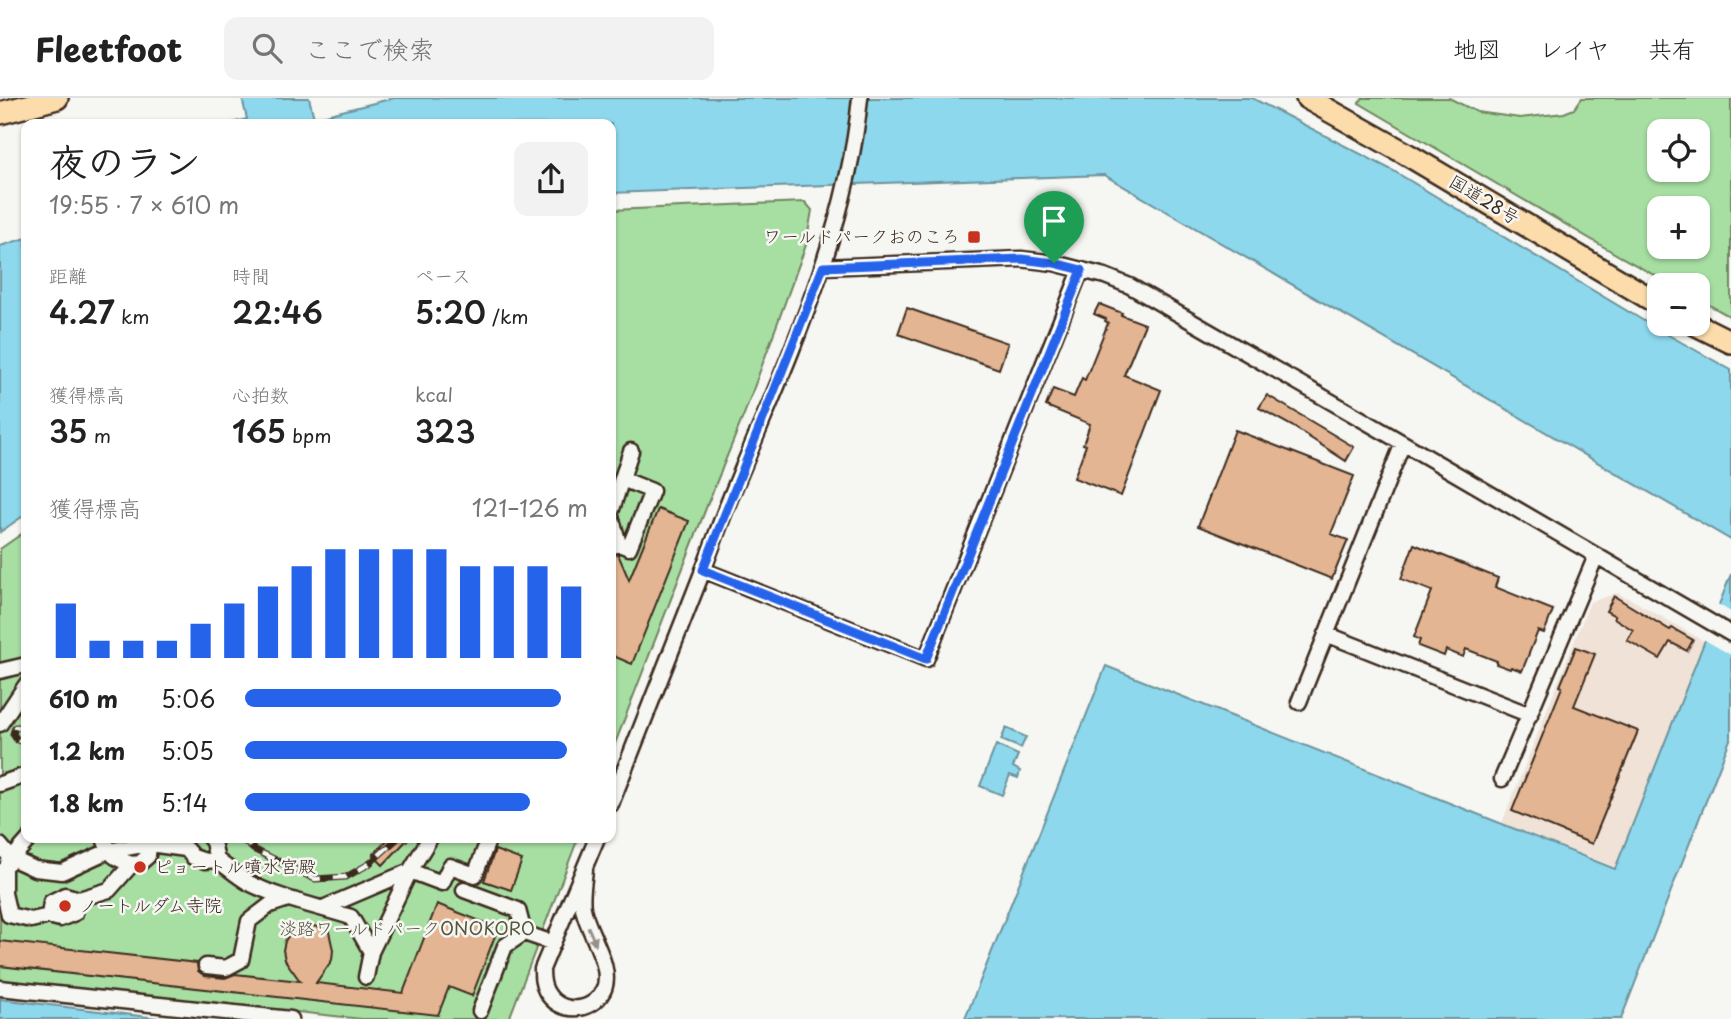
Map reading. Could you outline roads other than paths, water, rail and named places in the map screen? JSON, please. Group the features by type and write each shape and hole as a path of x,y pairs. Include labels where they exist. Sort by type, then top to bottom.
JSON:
{"highway":[{"path":"0,113 57,98"},
{"name":"国道28号","path":"1307,98 1647,297"},
{"path":"1710,332 1731,342"}],"street":[{"path":"616,791 823,267 858,125 860,98"},
{"path":"823,267 1021,259 1054,263 1130,286 1731,634"},
{"path":"703,570 926,659 1082,270"},
{"path":"1299,702 1404,443"},
{"path":"616,498 631,451"},
{"path":"616,545 629,548 652,491 622,479"},
{"path":"1502,779 1596,556"},
{"path":"1326,634 1530,715"},
{"path":"0,671 21,666"},
{"path":"0,724 21,692"},
{"path":"0,784 21,777"},
{"path":"5,867 26,843"},
{"path":"213,843 217,860"},
{"path":"366,977 371,952 410,871 427,843"},
{"path":"323,908 410,871 442,883 450,866 475,876 487,843"},
{"path":"585,869 582,904 590,933 605,966 605,987 590,1005 569,1009 554,1002 546,991 542,969 595,843"},
{"path":"106,845 119,860 132,864 140,863 148,856 149,844"},
{"path":"5,867 62,872 106,845 189,844 193,857 205,861 217,860 247,882 288,900 351,917 371,952"},
{"path":"0,845 5,867 4,893 9,915 31,920 49,916 60,919 75,913 62,872"},
{"path":"49,916 51,902 108,890 132,864"},
{"path":"464,890 518,910 524,933"},
{"path":"206,966 226,968 241,960 249,922 270,905 288,900"},
{"path":"524,933 553,943"},
{"path":"480,1011 505,946 524,933"},
{"path":"0,988 291,1019"}],"water":[{"path":"242,98 309,98 314,118 394,98 1252,98 1392,170 1647,323 1647,336 1670,336 1731,370 1731,540 1104,175 616,193 616,119 247,119"},
{"path":"21,240 21,517 0,532 0,246"},
{"path":"1731,574 1731,737 1621,1019 965,1019 1106,666 1615,869"},
{"path":"1006,728 1026,737 1021,748 1001,740"},
{"path":"996,745 1018,755 1013,767 1020,771 1018,778 1010,775 1002,795 980,786"},
{"path":"0,999 165,1019 0,1019"}],"railway":[{"path":"21,727 15,727 13,734 21,741"},
{"path":"246,843 253,849 315,879 346,877 369,864 392,843"}],"place":[{"name":"ワールドパークおのころ","path":"974,237"},
{"name":"ピョートル噴水宮殿","path":"140,867"},
{"name":"ノートルダム寺院","path":"65,906"}],"park label":[{"name":"淡路ワールドパークONOKORO","path":"407,929"}]}
